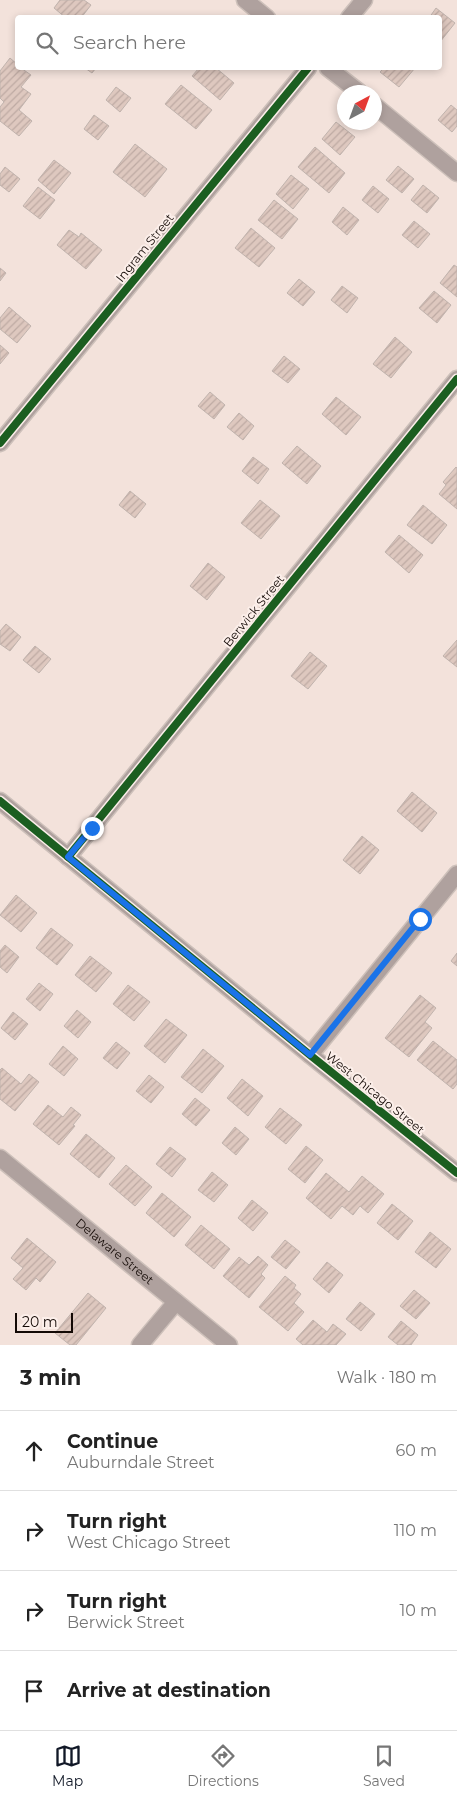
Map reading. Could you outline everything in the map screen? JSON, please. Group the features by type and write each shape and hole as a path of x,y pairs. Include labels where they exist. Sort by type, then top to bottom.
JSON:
{"street":[{"path":"245,0 263,15"},
{"path":"352,15 364,0"},
{"name":"Ingram Street","path":"0,443 306,70"},
{"path":"331,70 350,85"},
{"path":"382,112 457,173"},
{"name":"Berwick Street","path":"68,857 457,379"},
{"name":"West Chicago Street","path":"0,801 457,1173"},
{"path":"310,1055 457,874"},
{"name":"Delaware Street","path":"0,1158 229,1345"},
{"path":"140,1345 176,1302"}],"building":[{"path":"60,0 84,0 91,5 83,15 62,15 54,8"},
{"path":"436,8 455,23 442,39 442,15 431,15"},
{"path":"10,58 15,62 15,70 24,70 31,75 21,87 31,94 19,110 32,121 19,136 0,121 0,107 4,102 0,98 0,71"},
{"path":"197,70 218,70 234,83 220,100 192,76"},
{"path":"382,70 413,70 399,87 380,72"},
{"path":"181,85 212,110 196,129 165,104"},
{"path":"116,87 131,98 120,112 106,100"},
{"path":"451,105 457,110 457,126 452,132 438,120"},
{"path":"94,115 109,126 98,140 84,129"},
{"path":"336,122 337,130 346,130 355,137 340,155 322,139"},
{"path":"135,144 167,169 145,197 113,172"},
{"path":"315,147 345,173 329,193 298,167"},
{"path":"54,160 71,173 54,194 38,180"},
{"path":"398,166 414,179 402,193 386,180"},
{"path":"5,167 20,179 9,192 0,185 0,174"},
{"path":"291,175 309,189 293,209 276,194"},
{"path":"423,185 439,198 427,213 411,200"},
{"path":"373,186 389,199 378,213 362,200"},
{"path":"38,187 55,200 40,219 23,206"},
{"path":"274,200 298,219 282,239 258,220"},
{"path":"343,207 359,220 347,235 332,222"},
{"path":"414,221 430,234 418,248 402,235"},
{"path":"251,228 275,248 259,267 235,248"},
{"path":"69,230 79,237 81,233 102,250 86,269 57,245"},
{"path":"454,265 457,267 457,297 440,283"},
{"path":"0,268 6,273 0,281"},
{"path":"299,279 315,292 303,306 287,293"},
{"path":"342,286 358,298 347,313 331,300"},
{"path":"434,291 451,305 437,323 419,308"},
{"path":"9,307 31,326 17,343 0,329 0,318"},
{"path":"395,337 412,352 391,378 373,364"},
{"path":"0,345 9,353 0,364"},
{"path":"284,356 300,369 288,383 272,371"},
{"path":"210,392 225,405 214,419 198,406"},
{"path":"336,397 361,417 346,435 322,414"},
{"path":"239,413 254,426 243,440 227,427"},
{"path":"297,446 321,466 307,484 282,463"},
{"path":"253,457 269,469 258,484 242,471"},
{"path":"456,467 457,509 439,494 446,485 443,482"},
{"path":"130,491 146,504 135,518 119,505"},
{"path":"260,500 280,516 261,539 241,523"},
{"path":"423,505 447,525 432,544 407,525"},
{"path":"399,535 423,555 409,573 385,552"},
{"path":"208,563 225,577 207,600 190,586"},
{"path":"6,624 21,637 10,651 0,644 0,631"},
{"path":"457,640 457,667 443,656"},
{"path":"35,646 51,659 39,673 23,660"},
{"path":"310,652 327,666 308,689 291,676"},
{"path":"412,792 437,813 422,832 397,811"},
{"path":"362,836 379,850 360,874 343,860"},
{"path":"16,895 37,913 21,932 0,915"},
{"path":"51,928 73,945 57,965 36,948"},
{"path":"5,945 19,957 7,973 0,967 0,951"},
{"path":"457,953 457,966 451,961"},
{"path":"90,956 112,973 96,992 75,975"},
{"path":"39,983 53,994 40,1011 26,999"},
{"path":"128,985 150,1002 134,1021 113,1004"},
{"path":"420,995 436,1008 425,1022 432,1028 409,1057 385,1038"},
{"path":"77,1010 91,1022 78,1038 64,1026"},
{"path":"13,1012 28,1024 15,1040 1,1028"},
{"path":"166,1019 187,1035 165,1063 144,1046"},
{"path":"433,1041 457,1060 457,1084 453,1089 417,1060"},
{"path":"116,1042 130,1053 117,1069 103,1058"},
{"path":"63,1046 78,1059 64,1076 49,1064"},
{"path":"203,1049 224,1066 202,1093 181,1077"},
{"path":"2,1068 21,1084 29,1074 39,1082 15,1111 0,1099 0,1070"},
{"path":"149,1075 164,1087 151,1103 136,1091"},
{"path":"242,1079 263,1096 248,1116 227,1098"},
{"path":"195,1098 210,1110 196,1126 182,1114"},
{"path":"48,1105 63,1117 71,1107 81,1115 73,1125 75,1126 59,1145 33,1124"},
{"path":"280,1108 302,1125 286,1144 265,1127"},
{"path":"235,1127 249,1139 236,1155 222,1143"},
{"path":"86,1134 115,1158 99,1178 70,1154"},
{"path":"306,1146 323,1160 305,1183 288,1169"},
{"path":"170,1147 186,1159 172,1177 156,1164"},
{"path":"126,1165 152,1187 135,1206 109,1184"},
{"path":"212,1172 228,1185 214,1202 198,1190"},
{"path":"326,1173 349,1192 362,1176 384,1194 368,1213 360,1206 353,1215 342,1206 331,1219 306,1198"},
{"path":"162,1193 191,1217 174,1237 146,1213"},
{"path":"252,1200 268,1213 253,1231 238,1218"},
{"path":"392,1204 413,1221 398,1240 377,1223"},
{"path":"201,1225 230,1249 214,1269 185,1245"},
{"path":"430,1232 451,1249 436,1268 415,1252"},
{"path":"27,1238 56,1262 40,1282 36,1278 26,1290 13,1279 23,1268 11,1258"},
{"path":"285,1240 300,1252 286,1269 271,1257"},
{"path":"258,1256 268,1265 261,1274 265,1278 249,1298 223,1276 239,1257 249,1265"},
{"path":"327,1262 343,1275 329,1293 313,1279"},
{"path":"285,1276 296,1285 294,1288 301,1294 294,1303 304,1312 288,1331 259,1307"},
{"path":"414,1290 430,1303 416,1319 400,1306"},
{"path":"88,1293 106,1308 76,1345 70,1345 55,1333"},
{"path":"360,1302 375,1314 361,1331 346,1319"},
{"path":"313,1320 327,1332 333,1324 346,1334 336,1345 303,1345 296,1339"},
{"path":"401,1321 418,1335 411,1345 398,1345 388,1337"}],"cycle path":[{"path":"0,443 306,70"},
{"path":"68,857 457,379"},
{"path":"0,801 457,1173"}],"route":[{"path":"92,828 68,857 310,1055 420,919"}]}
